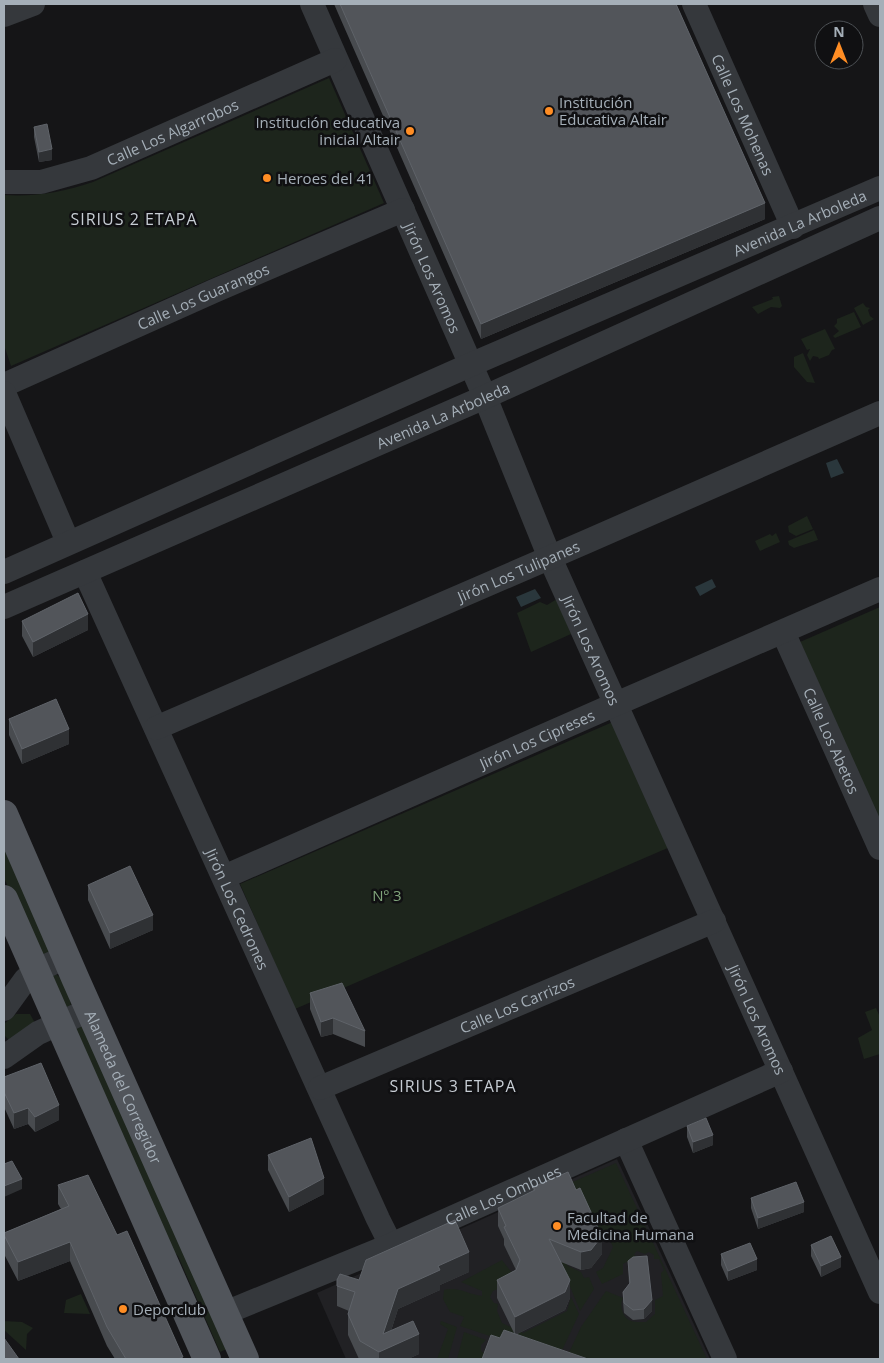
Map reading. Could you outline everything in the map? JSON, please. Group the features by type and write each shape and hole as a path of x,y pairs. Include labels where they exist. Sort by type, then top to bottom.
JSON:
{"main road":[{"name":"Alameda del Corregidor","path":"4,814 89,1010 225,1313 240,1356"},
{"path":"4,899 207,1359"}],"street":[{"path":"4,15 33,4"},
{"name":"Jirón Los Aromos","path":"312,4 335,60 485,397 550,558 880,1292"},
{"name":"Calle Los Mohenas","path":"694,4 793,226"},
{"name":"Calle Los Algarrobos","path":"4,182 41,182 91,168 335,60"},
{"name":"Avenida La Arboleda","path":"4,572 470,365 880,188"},
{"name":"Calle Los Guarangos","path":"4,385 214,291 403,210"},
{"name":"Avenida La Arboleda","path":"4,607 485,397 880,218"},
{"path":"4,393 68,542"},
{"name":"Jirón Los Tulipanes","path":"156,728 880,413"},
{"name":"Jirón Los Cedrones","path":"85,572 391,1245"},
{"name":"Jirón Los Cipreses","path":"224,877 880,589"},
{"name":"Calle Los Abetos","path":"783,632 880,848"},
{"name":"Calle Los Carrizos","path":"320,1088 714,921"},
{"path":"4,1009 25,980 35,971 66,957"},
{"path":"4,1057 38,1033 89,1010"},
{"name":"Calle Los Ombues","path":"225,1313 391,1245 781,1071"},
{"path":"626,1140 726,1359"}],"shaded area":[{"path":"837,459 844,473 831,478 826,463"},
{"path":"712,579 716,587 700,596 695,587"},
{"path":"535,589 541,598 521,607 516,597"},
{"name":"Facultad de Medicina Humana","path":"617,1159 710,1359 346,1359 317,1293"}],"green space":[{"path":"329,78 384,203 11,366 4,345 4,195 49,193 93,182"},
{"path":"779,296 782,306 780,308 771,307 758,314 752,307 773,299 772,297"},
{"path":"863,303 866,307 870,308 868,310 870,316 874,319 863,325 854,308"},
{"path":"854,312 861,327 835,338 833,336 839,331 834,326 837,323 837,319"},
{"path":"825,329 835,349 829,355 819,359 813,356 810,361 807,355 810,349 807,350 801,339"},
{"path":"803,353 815,383 807,382 794,367 794,357"},
{"path":"807,516 813,529 796,536 789,532 788,526"},
{"path":"814,530 818,540 794,548 789,545 788,541"},
{"path":"776,533 780,542 760,551 755,541"},
{"path":"557,599 571,634 531,652 517,613 540,602 547,605"},
{"path":"880,607 880,824 800,642"},
{"name":"Nº 3","path":"615,721 670,847 295,1009 240,884"},
{"path":"4,837 52,952 43,956 36,951 4,878"},
{"path":"52,975 60,977 67,990 71,1007 68,1010"},
{"path":"876,1008 880,1017 880,1054 864,1059 858,1038 872,1030 865,1012"},
{"path":"16,1014 30,1014 35,1023 14,1045 4,1035 4,1024"},
{"path":"82,1026 229,1348 220,1352 178,1256 164,1242 75,1032 77,1028"},
{"path":"616,1163 707,1359 566,1359 581,1327 606,1291 623,1298 621,1305 624,1314 628,1320 638,1322 646,1322 655,1314 655,1300 663,1296 661,1273 664,1270 659,1259 654,1259 654,1255 649,1252 645,1254 637,1251 634,1254 636,1257 623,1264 623,1274 602,1284 596,1272 603,1268 613,1247 606,1231 599,1239 568,1184"},
{"path":"560,1255 568,1266 581,1272 584,1278 589,1277 594,1289 580,1311 558,1257"},
{"path":"502,1260 512,1273 508,1284 493,1291 490,1297 494,1303 498,1304 497,1311 502,1323 523,1333 567,1311 571,1297 579,1314 558,1359 460,1326 464,1317 450,1312 443,1299 444,1290 459,1290 482,1296 482,1291 461,1282"},
{"path":"81,1294 90,1314 64,1313 66,1300"},
{"path":"4,1321 22,1322 33,1328 27,1334 26,1350 4,1330"},
{"path":"441,1321 457,1327 448,1359 437,1359 448,1329 440,1324"},
{"path":"464,1332 486,1340 481,1345 481,1351 488,1356 487,1359 457,1359"}],"building":[{"name":"Institución Educativa Altair","path":"340,4 676,4 765,203 481,324"},
{"path":"47,124 52,149 39,152 34,127"},
{"path":"78,593 88,614 33,642 22,621"},
{"path":"56,699 69,729 22,749 9,719"},
{"path":"130,866 153,915 110,933 88,885"},
{"path":"342,983 365,1031 333,1018 321,1022 310,993"},
{"path":"41,1063 59,1105 35,1117 28,1108 14,1113 4,1092 4,1077"},
{"path":"706,1118 713,1135 693,1142 687,1126"},
{"path":"311,1138 324,1178 289,1197 268,1155"},
{"path":"12,1161 22,1179 4,1186 4,1164"},
{"path":"568,1172 576,1190 580,1188 602,1236 591,1250 581,1252 549,1239 570,1280 565,1292 515,1317 497,1280 516,1270 520,1260 504,1227 506,1226 498,1208 535,1190 533,1187"},
{"path":"88,1175 117,1235 127,1231 183,1357 178,1359 126,1359 107,1327 70,1242 18,1262 4,1233 69,1206 58,1185"},
{"path":"796,1182 804,1202 758,1218 751,1198"},
{"path":"455,1220 469,1252 438,1266 440,1270 398,1289 383,1334 413,1321 419,1334 379,1352 360,1341 348,1314 355,1292 337,1286 340,1274 359,1280 366,1260"},
{"path":"831,1236 841,1257 821,1266 811,1245"},
{"path":"750,1243 757,1259 728,1271 721,1254"},
{"path":"647,1256 652,1300 644,1309 633,1310 624,1303 623,1292 630,1283 628,1261 633,1257"},
{"path":"504,1330 588,1359 482,1359 491,1335 500,1338"},
{"path":"4,1338 19,1359 4,1359"}],"place":[{"name":"Institución Educativa Altair","path":"549,111"},
{"name":"Institución educativa inicial Altair","path":"410,131"},
{"name":"Heroes del 41","path":"267,178"},
{"name":"Facultad de Medicina Humana","path":"557,1226"},
{"name":"Deporclub","path":"123,1309"}],"district":[{"name":"SIRIUS 2 ETAPA","path":"134,219"},
{"name":"SIRIUS 3 ETAPA","path":"453,1086"}]}
